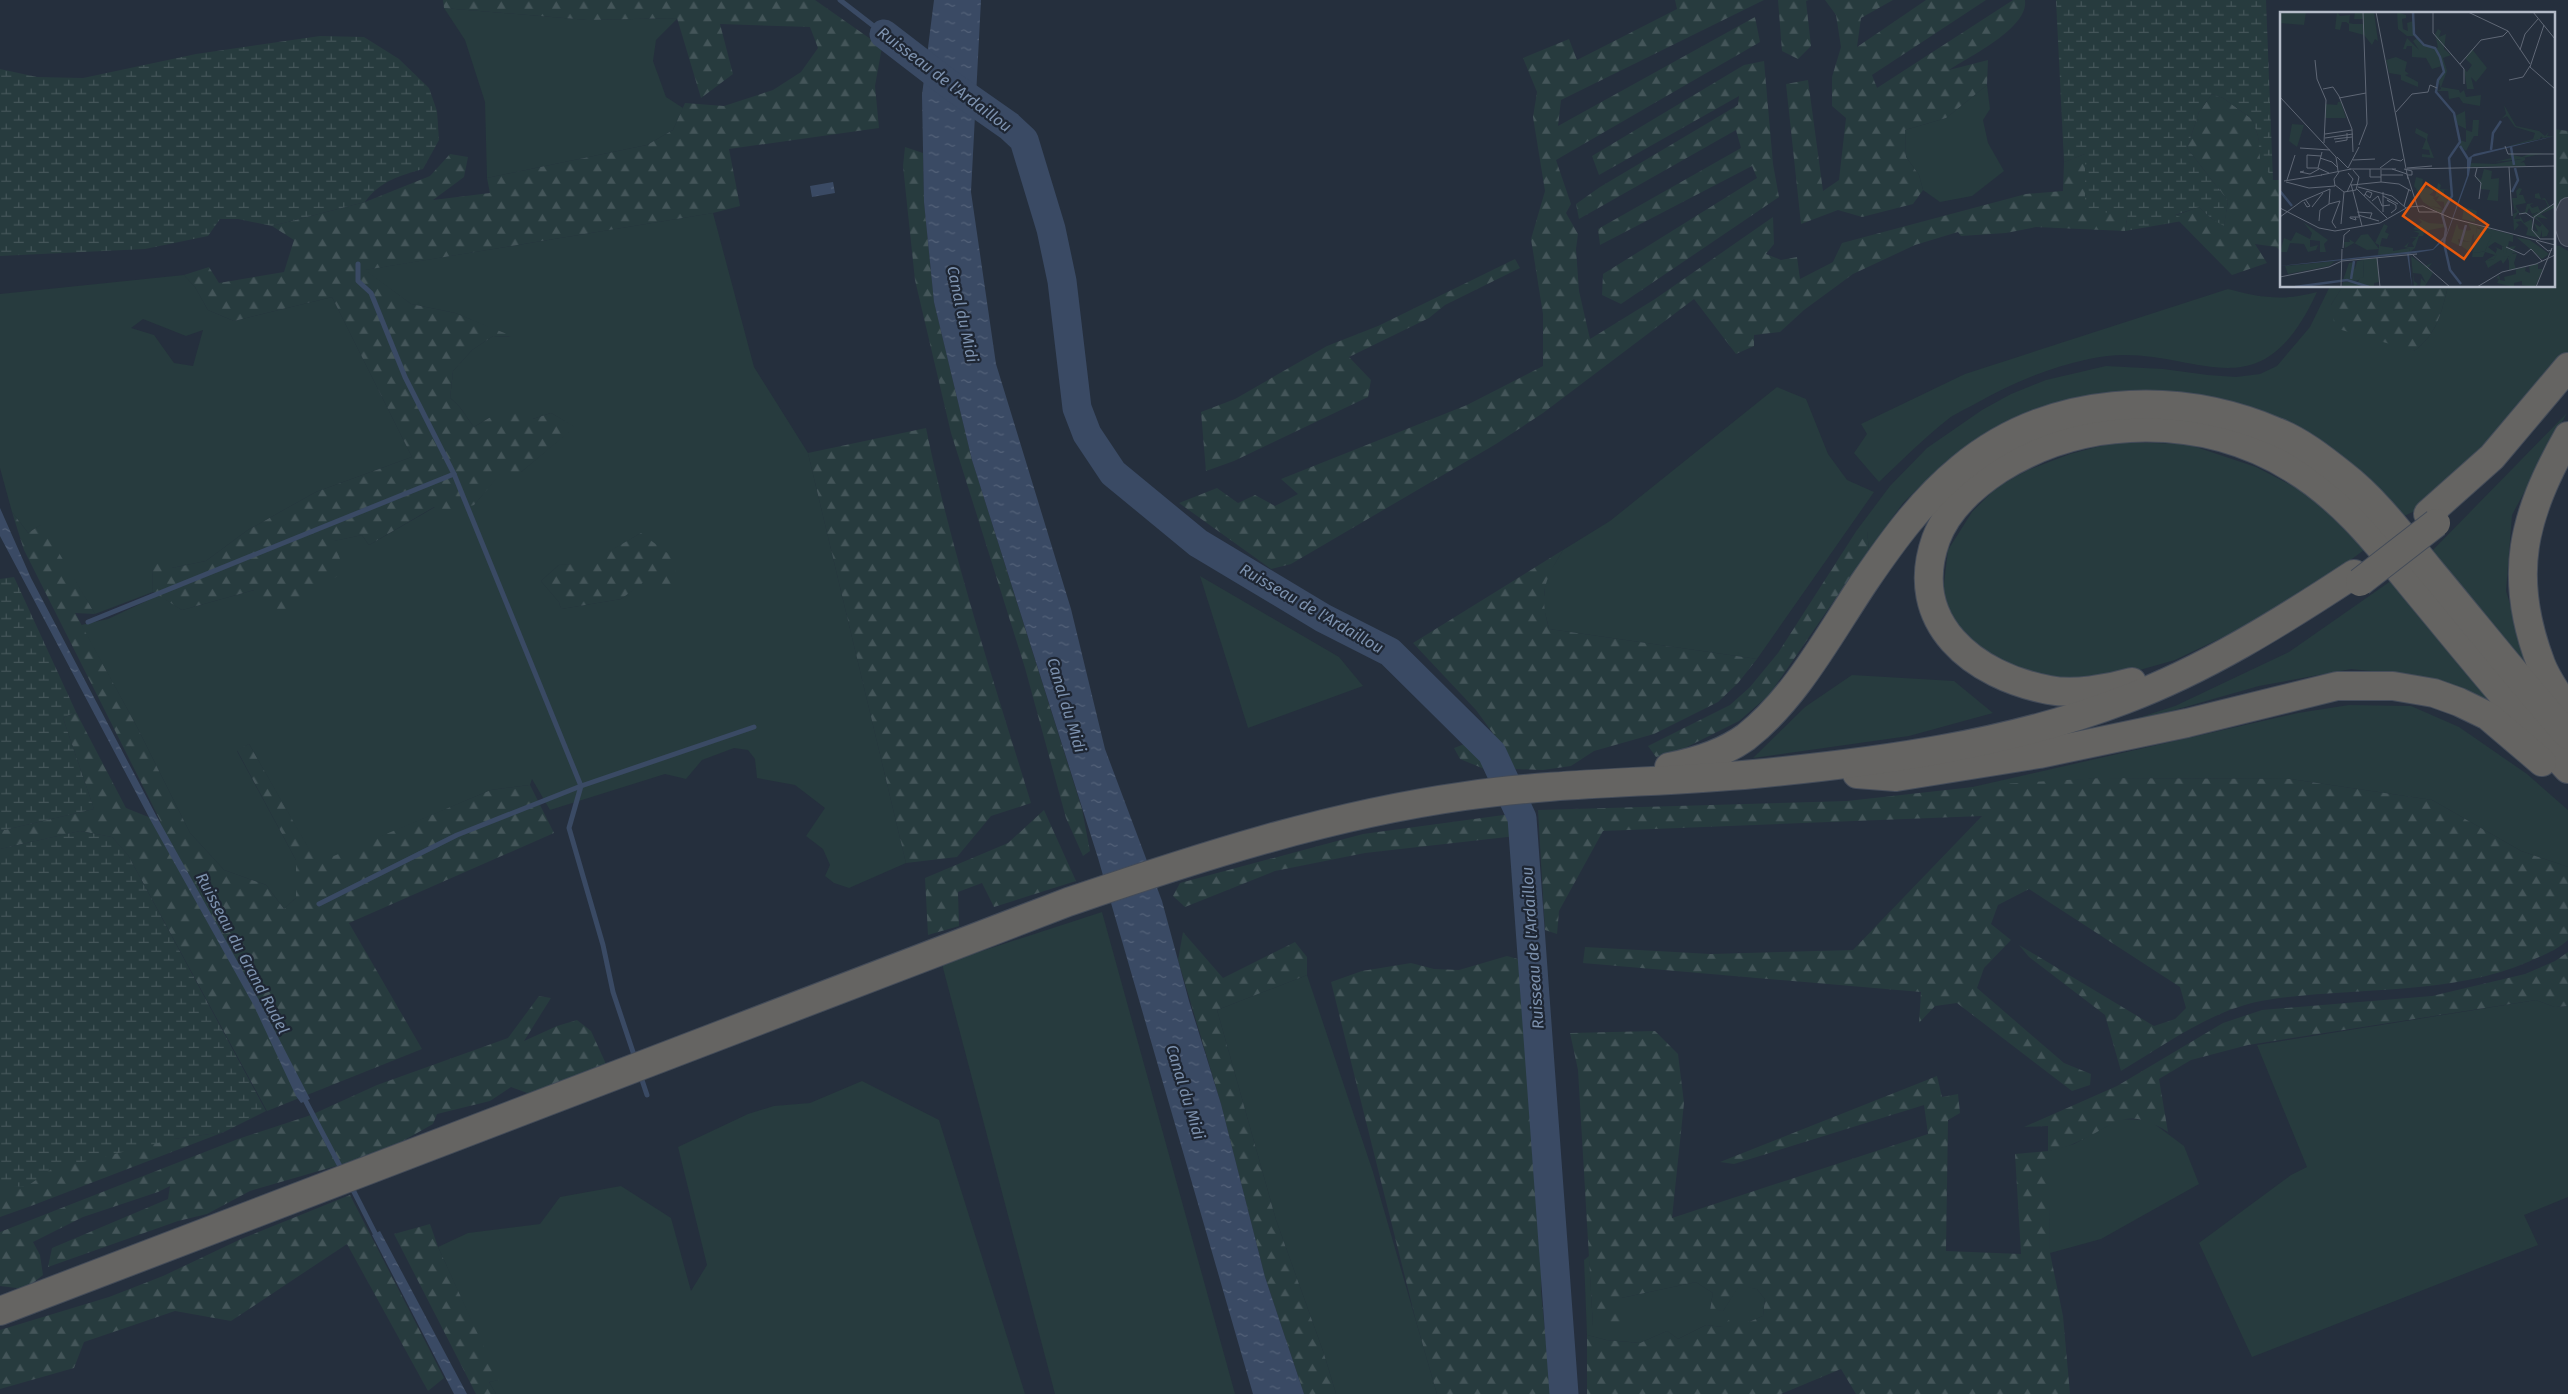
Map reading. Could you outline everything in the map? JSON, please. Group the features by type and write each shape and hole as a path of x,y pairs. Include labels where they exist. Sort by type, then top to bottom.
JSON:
{"highway":[{"path":"2432,519 2492,457 2568,367"},
{"path":"1544,789 1753,783 1853,773 1924,762 2051,734 2129,708 2246,652 2357,578 2500,463 2552,406 2568,385"},
{"path":"1544,789 1589,775 1649,770 1698,761 1744,738 1782,704 1912,515 1938,488 1963,466 1998,443 2042,421 2081,410 2116,405 2154,404 2195,408 2235,416 2278,432 2306,448 2344,475 2384,514 2568,735"},
{"path":"2242,644 2211,653 2173,670 2106,689 2051,691 2003,678 1984,668 1958,649 1941,625 1931,603 1930,579 1937,538 1956,506 1983,480 2012,461 2050,444 2091,433 2156,427 2197,432 2231,440 2263,452 2286,464 2328,494 2368,532 2568,769"},
{"path":"2568,436 2548,470 2531,516 2523,554 2524,606 2542,666 2568,710"},
{"path":"0,1312 1068,902 1175,865 1319,826 1544,789 1750,774 1851,764 1922,753 2048,726 2125,700 2215,659 2357,578"},
{"path":"1853,773 1896,777 2039,754 2187,723 2337,686 2393,686 2434,694 2488,716 2568,785"}],"street":[{"path":"2568,207 2562,220 2568,237"}],"green space":[{"path":"443,0 815,0 882,47 875,86 879,128 729,149 740,206 713,213 365,270 411,304 455,313 514,337 493,336 472,350 453,371 450,398 474,427 489,418 519,411 533,419 551,413 575,427 521,472 501,473 474,505 444,514 434,507 369,545 362,535 334,541 344,571 279,619 254,590 182,610 153,592 152,567 158,560 172,568 206,561 248,530 316,492 412,457 332,297 234,321 208,310 195,287 184,275 209,267 219,283 284,272 294,240 272,226 365,202 430,176 450,154 468,157 464,177 433,200 490,193 487,178 647,145 673,130 685,103 724,106 773,90 801,72 818,48 810,27 720,24 733,74 701,98 677,18 588,20 444,8"},
{"path":"1675,0 1764,0 1561,100 1558,126 1755,17 1760,42 1556,160 1571,204 1566,213 1578,234 1576,249 1579,291 1590,339 1655,299 1773,217 1774,244 1766,254 1781,260 1797,257 1800,279 1833,262 1842,243 2026,194 2063,191 2064,162 2085,154 2128,213 2125,231 2036,227 2006,233 1961,236 1958,232 1915,245 1853,274 1804,310 1780,332 1754,335 1754,346 1736,354 1694,299 1543,413 1496,444 1291,564 1271,569 1179,503 1217,488 1238,503 1255,495 1275,506 1298,494 1281,479 1467,405 1543,366 1543,314 1531,239 1545,191 1533,117 1537,92 1523,58 1569,39 1577,60 1677,9"},
{"path":"1778,0 1809,0 1806,1 1811,46 1798,59 1782,51"},
{"path":"1825,0 1893,0 1861,18 1857,47 1926,0 1986,0 1872,75 1877,88 2013,0 2025,0 2024,10 2018,21 2008,31 1949,70 1988,60 1987,85 1946,118 1905,130 1906,157 1919,175 1923,190 1913,204 1862,217 1838,210 1801,224 1786,84 1808,80 1823,191 1839,180 1846,118 1832,106 1832,77 1841,47 1836,15"},
{"path":"2056,0 2266,0 2273,180 2260,159 2258,136 2252,119 2223,98 2212,94 2199,112 2187,148 2228,201 2224,226 2212,219 2199,207 2175,215 2188,220 2125,231 2128,213 2085,212 2085,154 2064,162"},
{"path":"444,8 588,20 678,18 656,40 653,61 666,97 683,108 673,130 647,145 487,178 485,102 465,40"},
{"path":"320,36 364,37 399,59 429,88 437,111 439,140 423,169 391,180 377,189 365,202 272,226 238,219 220,219 208,236 145,249 0,256 0,69 37,77 83,78 196,54"},
{"path":"1764,61 1773,164 1779,197 1621,304 1602,295 1603,274 1757,178 1752,166 1600,245 1598,229 1741,148 1736,130 1579,219 1576,204 1600,187 1738,105 1739,96 1599,175 1592,156 1744,65"},
{"path":"1987,85 1990,109 1983,120 1988,143 2004,171 1972,196 1940,202 1923,190 1919,175 1906,157 1905,130 1946,118"},
{"path":"2212,94 2223,98 2252,119 2258,136 2261,159 2273,180 2280,180 2280,250 2276,247 2255,244 2267,263 2232,275 2174,216 2199,207 2212,219 2224,225 2228,201 2187,148 2199,112"},
{"path":"2556,129 2568,131 2568,199 2556,212"},
{"path":"905,147 923,153 924,202 934,302 972,460 1082,809 1090,851 1083,856 1066,818 1025,668 951,433 915,280 903,166"},
{"path":"713,213 754,367 808,453 906,863 849,888 834,883 825,876 830,865 823,849 806,836 825,808 795,785 757,778 755,759 748,750 734,748 702,760 686,779 665,774 550,810 532,779 530,785 491,790 317,864 249,744 237,751 296,860 296,898 284,909 266,885 224,870 190,833 137,727 81,625 108,619 159,595 182,610 254,590 333,541 362,535 369,545 435,507 474,505 501,472 521,472 574,427 551,413 533,419 489,418 474,427 450,398 453,371 472,350 493,336 512,337 455,313 411,304 364,270","holes":["641,533 644,581 621,599 561,609 559,602 541,581 559,565 589,564"]},
{"path":"2556,245 2568,251 2568,357 2541,392 2417,510 2402,517 2284,421 2228,401 2157,391 2104,394 2059,402 1987,435 1944,463 1903,503 1869,550 1867,532 1857,530 1890,486 1927,448 1982,410 2011,394 2046,380 2106,366 2163,369 2236,377 2260,374 2277,366 2310,327 2329,288 2342,288 2331,305 2414,351 2428,338 2440,314 2447,288 2556,288"},
{"path":"1515,259 1520,268 1445,305 1429,318 1349,357 1371,380 1368,397 1234,461 1206,471 1201,412 1235,399 1327,346 1378,326"},
{"path":"184,275 195,287 208,310 234,321 332,297 412,457 316,492 248,530 206,561 172,568 152,567 153,592 95,614 41,525 28,533 12,512 0,468 0,294","holes":["143,319 186,336 203,330 193,366 174,363 154,335 131,328"]},
{"path":"2342,288 2447,288 2437,323 2428,338 2414,351 2335,328 2331,305"},
{"path":"2228,289 2251,295 2272,297 2294,297 2317,292 2294,333 2269,356 2244,366 2217,368 2158,358 2125,355 2089,359 2058,367 2029,378 2001,390 1956,414 1912,450 1879,482 1854,453 1867,434 1861,424 1965,374"},
{"path":"1777,387 1806,399 1828,454 1847,480 1874,492 1757,659 1549,629 1543,605 1546,578 1563,550 1610,521"},
{"path":"2567,413 2512,515 2506,591 2534,682 2431,552"},
{"path":"926,428 936,475 961,570 1031,803 991,816 957,857 906,863 808,453"},
{"path":"2116,442 2187,444 2256,467 2308,494 2368,547 2292,604 2175,660 2122,675 2079,681 2021,672 1970,642 1953,620 1943,592 1948,550 1972,512 1997,487 2028,470 2070,454"},
{"path":"12,512 28,533 42,524 95,614 75,613 137,727 190,833 224,870 266,885 284,909 296,898 296,860 237,750 249,744 317,863 491,790 530,785 554,833 349,923 422,1049 267,1111 128,855 112,837 80,831 0,849 0,831 94,809 63,718 76,712 126,808 161,822 24,550"},
{"path":"1857,530 1867,531 1869,550 1769,695 1739,721 1679,751 1656,757 1648,746 1730,705 1750,687 1778,653"},
{"path":"641,533 674,558 676,578 665,590 644,582 621,599 561,609 559,602 541,581 559,565 589,563"},
{"path":"1563,550 1551,570 1545,587 1544,605 1549,629 1757,659 1738,683 1718,702 1654,734 1594,751 1571,766 1543,770 1514,769 1499,775 1460,759 1454,748 1467,743 1496,749 1495,736 1476,710 1413,643"},
{"path":"1200,576 1339,657 1363,686 1248,728"},
{"path":"14,577 76,712 63,718 94,809 0,831 0,579"},
{"path":"2395,578 2502,710 2429,677 2351,669 2259,686 2083,736 2175,706 2289,652"},
{"path":"1852,675 1954,681 1993,713 1909,736 1753,758 1805,707"},
{"path":"2349,705 2411,706 2459,727 2527,774 2568,810 2568,867 2521,851 2432,800 2290,779 2101,778 1968,788 2298,713"},
{"path":"2101,778 2290,779 2432,800 2521,851 2568,867 2568,940 2554,950 2528,962 2497,973 2464,981 2432,986 2300,996 2247,1004 2191,1028 2121,1071 2105,1015 2029,957 2019,945 2154,1026 2175,1019 2186,1008 2180,987 2029,889 1998,905 1991,924 2011,940 1984,968 1977,988 2064,1063 2091,1074 2090,1085 2072,1091 1957,1003 1935,1006 1919,1023 1921,992 1583,963 1585,947 1711,954 1853,950 1982,816 1603,831 1559,911 1557,934 1545,930 1538,810 1847,801 2000,784"},
{"path":"1044,810 1076,881 994,907 982,883 958,892 959,926 928,935 925,878 1008,843"},
{"path":"1511,814 1516,836 1365,853 1275,871 1185,907 1173,896 1180,883 1363,834"},
{"path":"80,831 112,837 128,855 266,1111 224,1132 174,1139 79,1163 66,1159 26,1187 0,1185 0,849"},
{"path":"1102,912 1235,1394 1055,1394 942,964"},
{"path":"1183,932 1223,978 1295,942 1307,957 1307,975 1217,1010 1276,1220 1324,1354 1336,1394 1304,1394 1265,1277 1221,1104 1178,960"},
{"path":"2568,952 2568,1006 2555,1007 2536,1000 2248,1045 2191,1060 2159,1079 2168,1132 2153,1124 2130,1119 2120,1121 2062,1148 2049,1151 2050,1253 2063,1316 2070,1394 1856,1394 1841,1369 1781,1394 1587,1394 1587,1335 1606,1340 1640,1343 1667,1331 1678,1339 1706,1325 1722,1327 1737,1311 1749,1322 1763,1316 1765,1299 1757,1289 1739,1286 1723,1311 1710,1310 1713,1293 1696,1282 1621,1298 1622,1322 1593,1326 1578,1070 1570,1033 1655,1031 1678,1054 1684,1103 1672,1218 1928,1134 1924,1105 1734,1164 1720,1162 1937,1076 1942,1097 1958,1094 1960,1113 1948,1120 1946,1251 2021,1254 2015,1154 2048,1151 2048,1126 2024,1127 2117,1086 2223,1023 2262,1010 2432,996 2525,974 2555,961"},
{"path":"1507,956 1529,962 1543,1113 1541,1292 1551,1394 1437,1394 1416,1321 1331,982 1362,971 1411,963 1434,969 1459,970"},
{"path":"1307,975 1373,1172 1437,1394 1336,1394 1324,1354 1276,1220 1217,1010"},
{"path":"539,996 551,998 524,1041 557,1026 577,1020 591,1031 606,1064 530,1094 511,1087 490,1101 437,1114 433,1124 401,1142 343,1164 250,1191 207,1214 178,1221 48,1267 52,1248 168,1199 170,1186 158,1192 83,1217 33,1242 40,1255 43,1275 25,1289 0,1286 0,1232 238,1139 311,1115 377,1085 508,1038"},
{"path":"2536,1000 2555,1007 2568,1006 2568,1197 2524,1215 2538,1245 2252,1357 2199,1243 2291,1175 2307,1167 2257,1045"},
{"path":"862,1081 939,1120 1025,1394 496,1394 489,1382 498,1380 438,1247 468,1233 540,1224 560,1197 621,1186 671,1218 691,1291 707,1265 678,1147 748,1114 774,1106 810,1103"},
{"path":"2120,1119 2149,1120 2184,1146 2199,1184 2101,1239 2050,1253 2048,1151 2074,1144"},
{"path":"224,1132 0,1217 0,1137 174,1139"},
{"path":"350,1195 444,1378 428,1391 347,1244 231,1321 175,1311 84,1342 74,1368 0,1389 0,1330 109,1297 163,1276 241,1239"},
{"path":"430,1224 438,1247 499,1380 489,1382 496,1394 476,1394 394,1234"},
{"path":"1589,1256 1593,1326 1621,1298 1696,1282 1713,1293 1710,1309 1723,1311 1739,1285 1757,1289 1765,1299 1763,1316 1749,1322 1722,1327 1706,1325 1678,1339 1667,1331 1640,1343 1606,1340 1587,1335 1584,1260"}],"water":[{"name":"Canal du Midi","path":"934,0 981,0 971,192 996,364 1071,609 1105,749 1162,901 1189,1001 1221,1104 1265,1277 1304,1394 1253,1394 1098,858 972,460 934,302 924,202 922,95"},
{"path":"833,182 835,193 812,197 810,186"},
{"path":"0,508 31,578 157,817 260,1002 310,1099 301,1103 296,1096 254,1006 151,821 0,536"},
{"path":"380,1231 467,1394 454,1394 372,1235"}],"waterway":[{"name":"Ruisseau de l'Ardaillou","path":"840,0 884,34"},
{"name":"Ruisseau de l'Ardaillou","path":"884,34 949,84 1009,126 1024,140 1051,229 1062,281 1077,408 1087,434 1113,473 1198,543 1323,618 1390,652 1492,753 1522,818 1564,1394"},
{"path":"358,264 358,281 371,293 405,377 454,474 581,786 569,828 603,945 613,992 635,1058"},
{"path":"88,622 454,474"},
{"path":"319,904 457,835 581,786 754,727"},
{"path":"640,1074 647,1095"},
{"name":"Ruisseau du Grand Rudel","path":"303,1096 342,1170"},
{"name":"Ruisseau du Grand Rudel","path":"350,1184 378,1239"}]}
